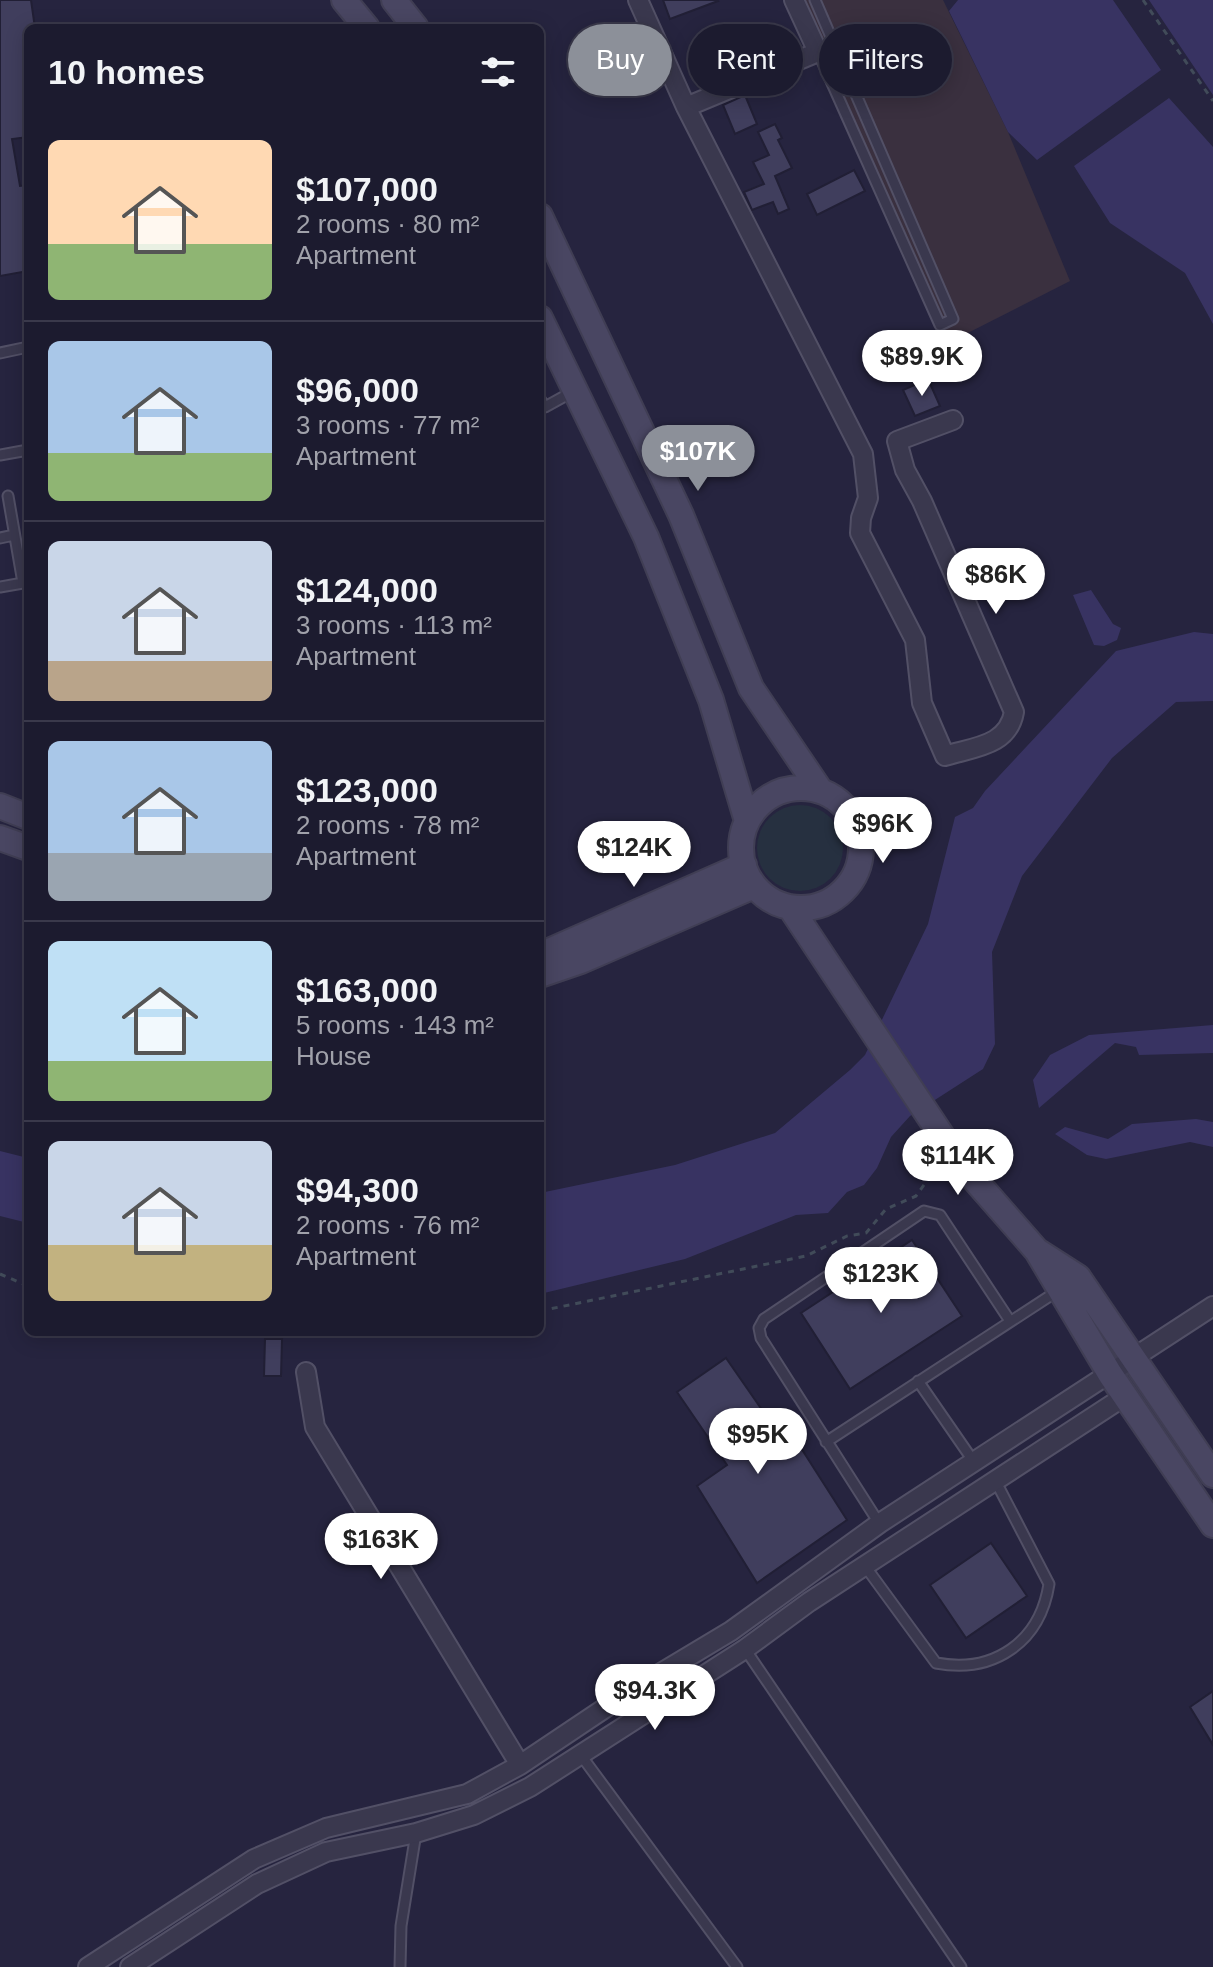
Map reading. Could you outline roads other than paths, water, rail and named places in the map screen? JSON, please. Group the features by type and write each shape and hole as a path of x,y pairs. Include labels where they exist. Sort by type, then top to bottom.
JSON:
{"main road":[{"path":"344,0 364,24"},
{"path":"394,0 413,24"},
{"path":"544,224 681,515 751,688 820,790"},
{"path":"544,327 646,537 711,700 747,821"},
{"path":"799,787 820,790 837,799 851,814 861,842 859,862 851,881 829,901 810,907 790,907 767,897 749,876 741,851 747,821 760,804 778,792 799,787"},
{"path":"0,806 24,815"},
{"path":"0,838 24,847"},
{"path":"544,953 749,876"},
{"path":"544,974 574,965 749,876"},
{"path":"790,907 960,1163 1134,1360 1213,1475"},
{"path":"1068,1284 1110,1374 1213,1525"}],"street":[{"path":"638,0 686,107 863,454 868,498 860,533 915,640 922,703 945,756 1000,739 1011,727 1014,712 922,501 905,470 897,441"},
{"path":"686,107 818,52 794,0"},
{"path":"863,454 953,420"},
{"path":"88,1967 254,1859 326,1828 411,1810 467,1794 520,1765 626,1694 731,1631 880,1523 1213,1306"},
{"path":"306,1372 315,1427 520,1765"},
{"path":"130,1967 257,1884 312,1858 326,1852 416,1833 474,1815 530,1787 745,1649 809,1602 1125,1396"},
{"path":"880,1523 895,1546"},
{"path":"798,1585 809,1602"},
{"path":"731,1631 745,1649"},
{"path":"411,1810 416,1833"}],"lane":[{"path":"815,0 953,319 940,325 818,52"},
{"path":"0,353 24,348"},
{"path":"544,405 574,391"},
{"path":"0,455 24,451"},
{"path":"0,587 23,583 8,496"},
{"path":"0,538 14,535"},
{"path":"880,1523 761,1338 759,1328 764,1319 924,1211 940,1215 1010,1321"},
{"path":"826,1442 1068,1284"},
{"path":"918,1381 974,1462"},
{"path":"865,1566 936,1663 966,1667 1009,1652 1037,1623 1049,1584 995,1480"},
{"path":"745,1649 961,1967"},
{"path":"580,1754 737,1967"},
{"path":"400,1967 401,1926 416,1833"}]}
